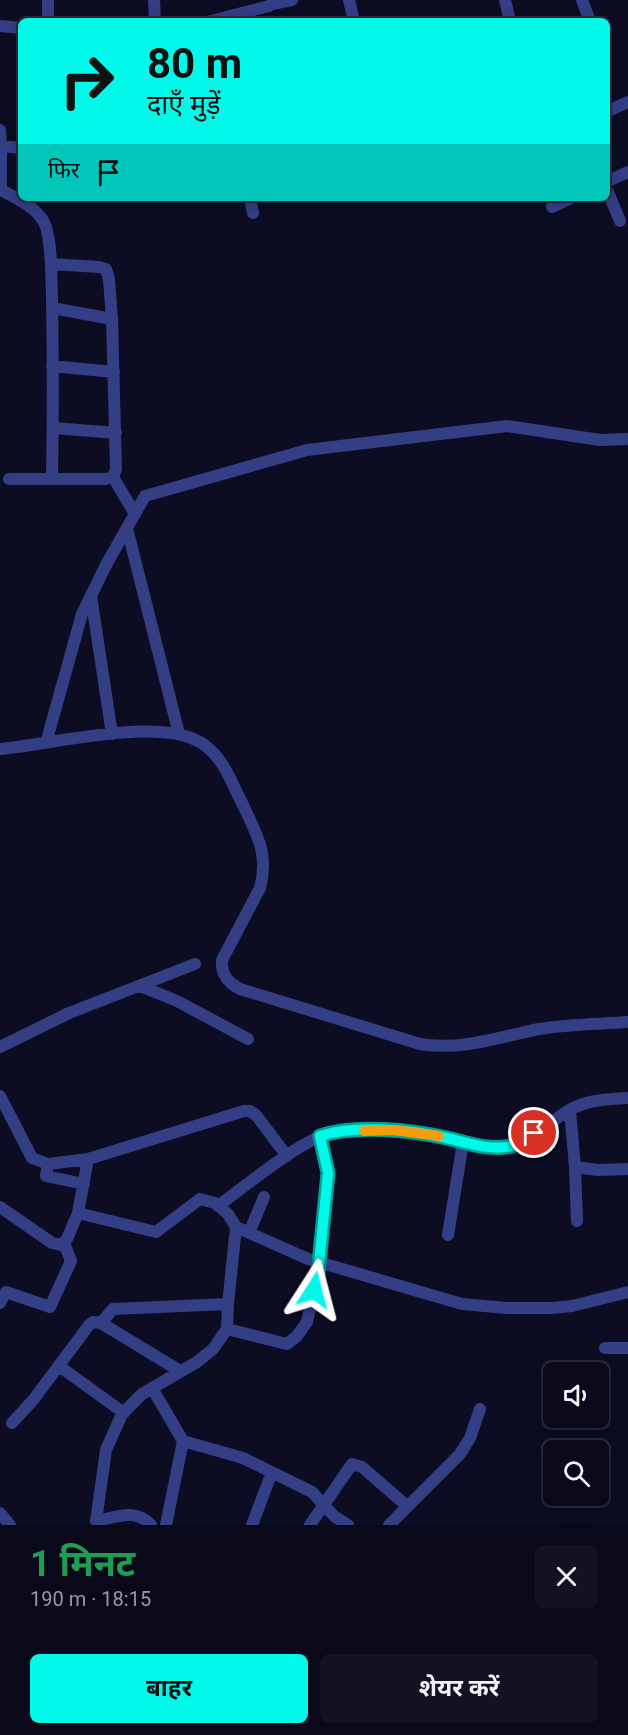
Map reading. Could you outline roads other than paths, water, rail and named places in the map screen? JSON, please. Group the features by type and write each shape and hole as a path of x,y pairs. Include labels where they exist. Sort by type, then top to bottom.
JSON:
{"street":[{"path":"48,0 48,18"},
{"path":"154,0 155,18"},
{"path":"221,18 273,2 292,0"},
{"path":"349,0 353,18"},
{"path":"504,0 509,18"},
{"path":"582,0 589,18"},
{"path":"0,26 18,28"},
{"path":"610,110 628,102"},
{"path":"0,130 1,190 18,200"},
{"path":"1,146 18,148"},
{"path":"610,181 628,172"},
{"path":"610,197 620,221"},
{"path":"20,201 38,214 46,226 51,264 52,479"},
{"path":"251,201 253,213"},
{"path":"552,207 565,201"},
{"path":"51,264 99,267 106,269 109,279 116,432 116,469 113,477"},
{"path":"52,308 112,319"},
{"path":"52,366 114,372"},
{"path":"46,743 82,614 145,496 307,450 507,426 600,440 628,439"},
{"path":"53,428 116,432"},
{"path":"9,479 105,479 113,477"},
{"path":"113,477 135,513"},
{"path":"127,528 179,735"},
{"path":"91,596 112,734"},
{"path":"1,749 135,730 179,735 203,744 223,764 258,837 264,858 260,888 222,960 224,974 233,985 240,989 420,1044 435,1046 450,1047 478,1043 542,1029 628,1022"},
{"path":"0,1047 69,1013 195,964"},
{"path":"140,986 177,1001 248,1039"},
{"path":"0,1096 32,1158 48,1164 88,1159 244,1111 250,1111 256,1115 287,1156"},
{"path":"218,1206 287,1156 320,1136 335,1131 394,1130 488,1147 516,1145 584,1103 628,1098"},
{"path":"570,1110 577,1221"},
{"path":"227,1329 287,1344 297,1336 307,1322 319,1262 328,1173 320,1136"},
{"path":"448,1235 463,1142"},
{"path":"0,1303 6,1292 50,1307 71,1261 64,1243 78,1213 88,1159"},
{"path":"48,1164 46,1176 84,1184"},
{"path":"575,1167 598,1170 628,1168"},
{"path":"249,1233 264,1197"},
{"path":"78,1213 156,1232 200,1198 218,1206 228,1214 236,1227 319,1262 462,1304 507,1308 552,1308 572,1306 628,1292"},
{"path":"0,1207 52,1242 61,1245 64,1243"},
{"path":"151,1525 144,1518 134,1515 94,1523 106,1450 124,1413 142,1394 197,1362 213,1349 227,1329 236,1227"},
{"path":"101,1323 113,1309 228,1304"},
{"path":"12,1423 34,1399 88,1325 93,1322 101,1323 180,1371"},
{"path":"605,1348 628,1348"},
{"path":"59,1366 124,1413"},
{"path":"152,1388 183,1441 166,1525"},
{"path":"389,1525 459,1454 470,1438 480,1408"},
{"path":"183,1441 243,1458 312,1492 334,1516 348,1525"},
{"path":"309,1525 352,1464 362,1467 407,1506"},
{"path":"252,1525 272,1472"},
{"path":"0,1513 10,1525"}]}
